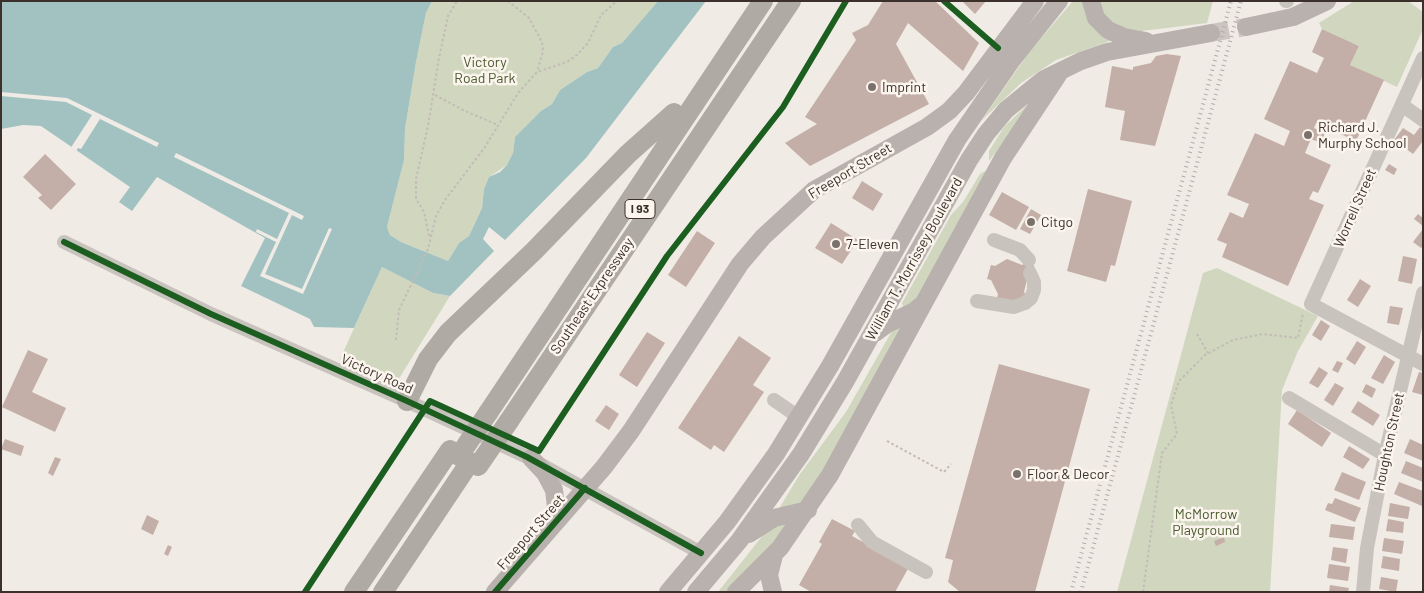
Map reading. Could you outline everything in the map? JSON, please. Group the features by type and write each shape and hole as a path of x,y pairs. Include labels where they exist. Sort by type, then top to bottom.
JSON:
{"highway":[{"name":"Southeast Expressway","path":"394,592 464,458 494,415 674,113 750,1"},
{"name":"I 93","path":"494,415 763,1"},
{"name":"I 93","path":"494,415 779,1"},
{"name":"Southeast Expressway","path":"354,592 464,458 790,1"},
{"path":"407,400 428,359 448,333 540,244 628,154 674,113"},
{"name":"I 93","path":"368,592 464,458"},
{"name":"I 93","path":"383,592 464,458"}],"main road":[{"name":"Freeport Street","path":"495,592 551,529 631,431 740,264 775,224 820,187 938,119 963,96 1035,1"},
{"name":"William T. Morrissey Boulevard","path":"668,592 747,496 800,418 957,140 1022,46 1059,1"},
{"path":"1091,1 1096,18 1108,30 1124,37 1156,43"},
{"path":"1246,27 1293,18 1327,1"},
{"name":"William T. Morrissey Boulevard","path":"696,592 726,557 801,454 866,345 980,142 999,118 1033,87 1068,66 1107,52 1211,33"},
{"path":"1008,35 1022,46"},
{"path":"737,591 775,554 808,510 838,461 1003,158 1050,85 1068,66"},
{"path":"938,119 957,140"},
{"path":"948,198 971,171 1003,158"},
{"path":"866,345 886,324 913,312 925,301"},
{"path":"531,458 545,473 554,490 556,507 551,529"},
{"path":"726,557 763,524 808,510"},
{"path":"774,592 769,575 775,554"},
{"path":"737,591 753,586 774,592"}],"street":[{"name":"Worrell Street","path":"1307,306 1423,58"},
{"path":"1402,104 1423,120"},
{"path":"977,302 1014,307 1025,303 1031,298 1034,290 1034,282 1025,254 994,240"},
{"name":"Victory Road","path":"64,242 211,314 407,400 531,458 701,554"},
{"path":"1030,267 1045,281"},
{"name":"Houghton Street","path":"1363,592 1367,548 1385,455 1423,293"},
{"path":"1307,306 1423,364"},
{"path":"1289,398 1385,455"},
{"path":"774,400 800,418"},
{"path":"858,525 872,542 926,572"}],"path":[{"path":"430,239 424,212 416,199 415,191 434,94 438,58 448,16 457,1"},
{"path":"396,340 399,310 428,249 436,216 460,178 485,147 518,93 536,72 542,51 542,42 529,18 508,1"},
{"path":"536,72 566,62 577,55 588,43 601,15 617,1"},
{"path":"434,94 465,111 498,125"},
{"path":"1142,592 1162,453 1177,434 1172,410 1172,398 1186,372 1208,352 1234,340 1255,335 1272,334 1298,338 1307,306"},
{"path":"1197,334 1208,352"},
{"path":"887,441 944,472 951,464"}],"green space":[{"name":"Victory Road Park","path":"432,1 658,1 622,43 613,47 598,68 587,72 560,90 552,104 541,111 515,137 513,153 507,165 489,177 484,189 482,208 469,236 459,243 448,261 401,242 390,235 387,227 404,160 405,129 416,62 426,13"},
{"path":"1073,1 1084,1 1089,20 1097,31 1110,41 1056,60 1021,83 982,120 1030,51"},
{"path":"1096,1 1213,1 1207,23 1142,31 1121,30 1105,21"},
{"path":"1354,1 1408,1 1423,12 1423,29 1397,87 1350,65 1359,46 1322,29 1319,23"},
{"path":"1031,101 1032,104 989,161 989,151 1004,127"},
{"path":"985,171 987,173 915,304 903,307 902,303 951,215 963,202 980,174"},
{"path":"382,267 433,293 450,296 395,385 340,359"},
{"name":"McMorrow Playground","path":"1217,268 1318,316 1298,351 1282,390 1270,592 1117,592 1203,273"},
{"path":"899,325 902,327 825,469 801,505 777,512 800,474 846,412 892,331"},
{"path":"790,521 771,549 727,592 718,592 767,530"}],"water":[{"path":"1,1 432,1 426,13 416,62 405,129 404,160 387,227 390,235 401,242 448,261 459,243 469,236 482,208 484,189 489,177 500,172 507,165 513,153 515,137 541,111 552,104 560,90 587,72 598,68 613,47 622,43 658,1 706,1 586,158 505,240 489,227 483,239 494,251 450,296 433,293 382,267 354,328 314,327 310,319 241,286 265,238 157,177 132,211 119,202 130,187 41,126 23,125 1,129"}],"pier":[{"path":"1,92 67,98 159,143 157,147 100,119 81,149 78,148 75,153 70,149 92,115 66,102 1,96"},
{"path":"176,153 304,216 302,220 292,215 265,274 302,289 329,228 332,229 303,294 260,276 276,242 256,232 257,229 277,239 289,213 174,157"}],"building":[{"name":"Imprint","path":"883,1 935,1 979,43 963,71 908,23 896,44 929,104 810,166 785,143 817,124 805,117 856,40 852,33 868,25"},
{"path":"962,1 986,1 975,14"},
{"name":"Richard J. Murphy School","path":"1322,29 1359,46 1350,65 1384,80 1356,141 1316,123 1314,128 1325,133 1321,143 1311,139 1305,153 1331,165 1318,193 1313,191 1309,199 1324,205 1288,286 1222,257 1227,244 1217,240 1230,212 1243,218 1249,204 1227,195 1255,133 1284,146 1290,131 1264,119 1290,61 1317,73 1324,58 1312,52"},
{"path":"1167,54 1181,56 1155,146 1120,140 1125,111 1105,107 1112,66 1133,70 1133,67 1151,63 1156,56"},
{"path":"1420,127 1423,129 1423,141 1413,154 1394,140 1403,128 1414,135"},
{"path":"45,154 76,184 51,210 38,198 42,195 23,177"},
{"path":"1389,164 1397,169 1394,175 1385,170"},
{"path":"862,181 883,194 873,211 852,198"},
{"path":"1088,189 1132,201 1115,266 1111,265 1106,282 1067,271"},
{"name":"Citgo","path":"1002,192 1029,207 1016,230 989,215"},
{"name":"Citgo","path":"1031,209 1041,215 1030,234 1020,229"},
{"path":"1418,214 1423,218 1423,226 1414,219"},
{"name":"7-Eleven","path":"831,223 858,240 842,264 815,248"},
{"path":"1423,229 1423,246 1421,248 1413,242"},
{"path":"697,231 715,243 686,287 668,275"},
{"path":"1403,256 1417,259 1412,284 1398,281"},
{"path":"1007,259 1022,265 1030,260 1036,270 1028,275 1024,292 1027,297 1016,304 997,298 998,294 991,280 987,279 991,265 995,266"},
{"path":"1360,279 1371,286 1358,307 1347,300"},
{"path":"1390,306 1403,308 1399,325 1387,323"},
{"path":"1321,320 1330,326 1321,341 1312,335"},
{"path":"647,332 665,343 637,387 619,375"},
{"path":"739,336 771,358 753,385 764,392 724,452 714,445 711,450 678,428"},
{"path":"1357,341 1366,347 1355,365 1346,359"},
{"path":"28,350 48,359 32,392 66,408 55,432 2,407"},
{"path":"1384,355 1395,362 1383,384 1371,378"},
{"path":"1337,361 1343,363 1338,373 1332,370"},
{"name":"Floor & Decor","path":"999,364 1090,389 1035,592 960,592 948,582 953,560 945,558"},
{"path":"1319,367 1328,373 1318,388 1309,383"},
{"path":"1419,372 1423,373 1423,395 1412,392"},
{"path":"1335,383 1344,388 1333,406 1324,400"},
{"path":"1366,384 1376,389 1372,398 1362,392"},
{"path":"1358,401 1380,415 1373,426 1351,412"},
{"path":"606,405 619,414 609,430 595,421"},
{"path":"1297,410 1331,433 1322,447 1288,424"},
{"path":"5,439 24,446 21,456 1,449"},
{"path":"1410,439 1423,445 1423,461 1404,453"},
{"path":"1349,446 1370,459 1363,469 1343,457"},
{"path":"55,457 61,459 53,476 48,473"},
{"path":"1406,461 1423,468 1423,482 1401,473"},
{"path":"1342,472 1366,482 1359,500 1334,490"},
{"path":"1399,482 1423,491 1422,506 1394,494"},
{"path":"1335,498 1361,508 1355,522 1325,510 1328,503 1332,504"},
{"path":"1390,503 1410,507 1408,519 1388,516"},
{"path":"147,515 159,521 153,535 141,529"},
{"path":"832,519 855,531 852,536 909,567 895,592 811,592 799,585 822,544 819,542"},
{"path":"1388,519 1404,522 1403,533 1386,531"},
{"path":"1331,524 1355,527 1353,540 1329,537"},
{"path":"1224,537 1225,542 1216,546 1214,541"},
{"path":"1384,538 1404,541 1402,554 1382,551"},
{"path":"168,545 172,547 168,556 164,554"},
{"path":"1333,547 1348,549 1346,563 1331,560"},
{"path":"1383,556 1400,559 1399,571 1381,568"},
{"path":"1329,564 1350,567 1348,581 1327,578"},
{"path":"1381,577 1398,580 1396,592 1379,589"},
{"path":"1330,585 1349,588 1348,592 1329,592"}],"tunnel":[{"path":"1211,33 1246,27"}],"railway":[{"path":"1071,592 1231,1"},
{"path":"1081,592 1241,1"}],"cycle path":[{"path":"305,592 430,401 539,451 667,256 783,107 846,1"},
{"path":"944,1 998,48"},
{"path":"64,242 211,314 407,401 527,457 701,553"},
{"path":"495,592 585,488"}],"place":[{"name":"Imprint","path":"872,87"},
{"name":"Richard J. Murphy School","path":"1308,135"},
{"name":"Citgo","path":"1031,222"},
{"name":"7-Eleven","path":"836,244"},
{"name":"Floor & Decor","path":"1017,474"}]}
